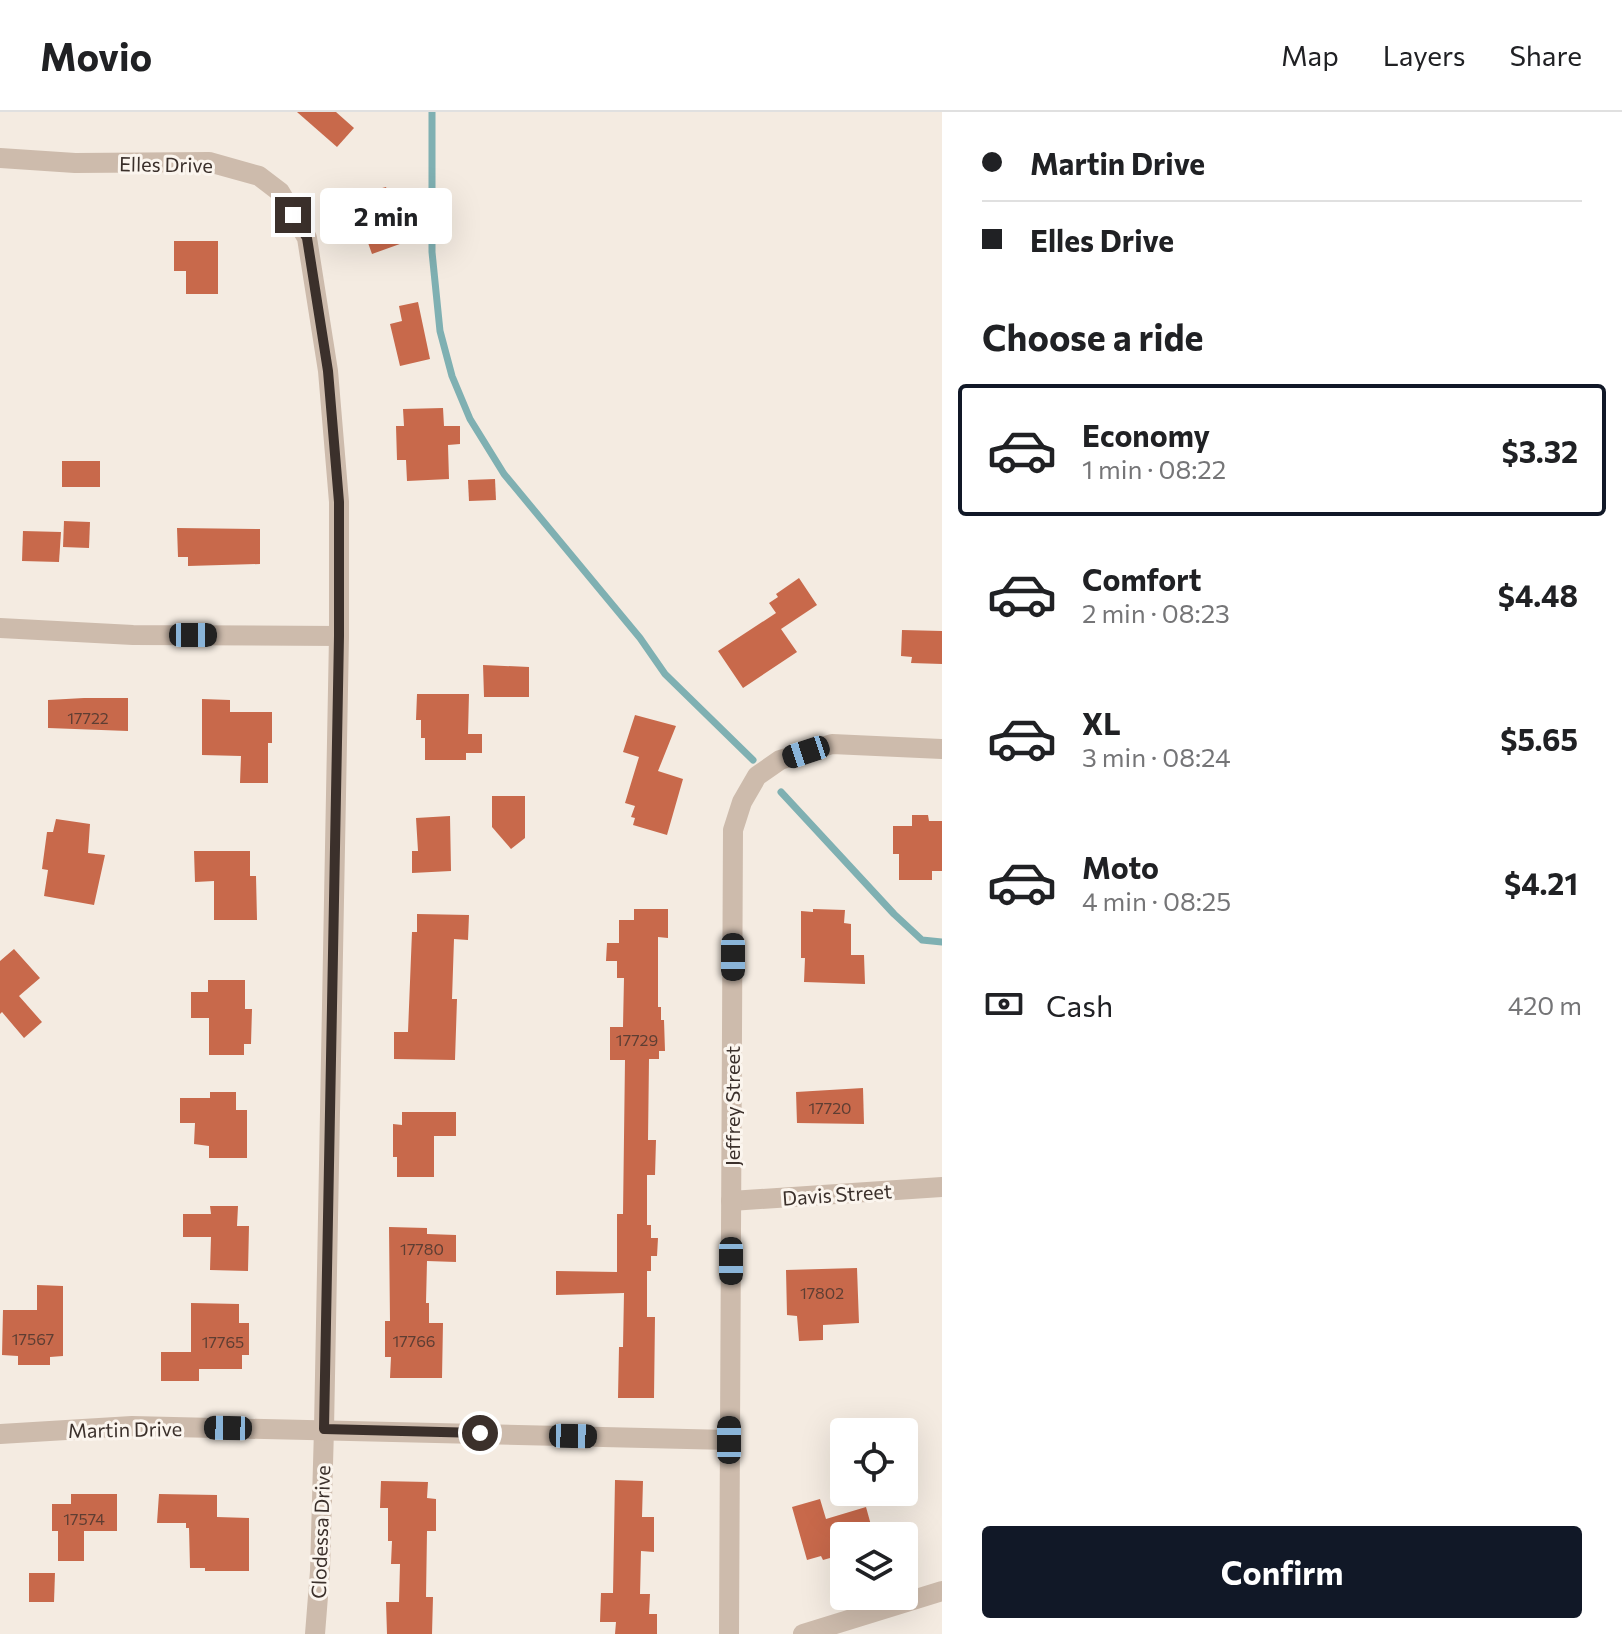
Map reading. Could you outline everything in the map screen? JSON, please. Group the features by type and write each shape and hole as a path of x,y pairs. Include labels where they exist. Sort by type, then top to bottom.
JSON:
{"street":[{"name":"Elles Drive","path":"0,158 75,163 209,162 259,176 280,192 307,238 328,371 339,502 324,1429"},
{"path":"0,628 133,635 339,636"},
{"name":"Jeffrey Street","path":"729,1634 733,830 742,802 757,776 780,760 832,744 942,749"},
{"name":"Davis Street","path":"731,1201 942,1187"},
{"name":"Martin Drive","path":"0,1434 132,1426 729,1440"},
{"name":"Clodessa Drive","path":"315,1634 324,1429"},
{"path":"803,1634 942,1591"}],"building":[{"path":"297,112 336,112 354,128 337,147"},
{"path":"386,187 396,214 401,212 411,240 372,254 362,226 367,224 356,195"},
{"path":"174,241 218,241 218,294 186,294 186,271 174,271"},
{"path":"418,302 430,359 400,366 390,324 402,321 399,306"},
{"path":"443,408 444,426 460,426 460,444 448,445 449,479 407,481 406,460 397,460 396,426 404,426 403,409"},
{"path":"62,461 100,461 100,487 62,487"},
{"path":"495,479 496,500 469,501 468,480"},
{"path":"64,521 90,522 89,548 63,547"},
{"path":"177,528 260,529 260,564 188,566 188,557 178,557"},
{"path":"23,531 61,532 59,562 22,561"},
{"path":"799,578 817,605 781,629 797,652 743,688 718,651 776,613 769,603 778,597 776,594"},
{"path":"902,630 942,631 942,664 911,663 912,657 901,656"},
{"path":"483,665 529,667 529,697 484,697"},
{"path":"417,694 469,694 468,734 482,734 482,753 466,753 466,760 425,760 421,720 416,720"},
{"path":"128,698 128,731 48,728 48,700"},
{"path":"202,699 230,700 230,712 272,712 268,783 240,783 241,756 202,755"},
{"path":"635,715 676,726 658,771 683,779 667,835 633,825 635,818 631,817 635,806 625,803 639,757 623,752"},
{"path":"492,796 525,796 525,838 511,849 492,827"},
{"path":"912,815 928,815 929,821 942,821 942,871 932,871 932,880 899,880 899,854 893,854 893,826 912,826"},
{"path":"450,816 451,871 412,873 412,851 418,851 416,818"},
{"path":"56,819 90,824 88,853 105,855 94,905 44,896 48,870 42,869 47,832 53,832"},
{"path":"194,851 250,851 250,876 256,876 257,920 214,920 214,881 195,882"},
{"path":"634,909 668,909 668,938 658,937 658,1007 661,1007 661,1020 664,1020 665,1051 659,1051 659,1059 649,1059 648,1140 656,1140 655,1175 647,1175 647,1225 651,1225 651,1238 658,1238 657,1256 651,1256 651,1271 647,1271 647,1317 655,1317 654,1398 618,1398 624,1293 556,1295 556,1271 617,1272 617,1214 623,1214 625,1060 610,1060 610,1027 623,1027 624,978 617,978 617,961 606,961 607,943 619,943 619,920 634,920"},
{"path":"813,909 845,910 844,923 851,924 851,955 864,955 865,984 804,982 801,911 813,912"},
{"path":"417,914 469,915 468,940 454,939 452,999 457,999 455,1060 394,1059 394,1032 408,1032 412,932 417,932"},
{"path":"14,949 40,978 19,996 42,1022 24,1038 2,1012 0,1014 0,961"},
{"path":"208,980 245,980 245,1009 252,1009 251,1044 244,1044 244,1055 209,1055 209,1018 191,1018 191,992 208,992"},
{"path":"863,1088 864,1124 797,1123 796,1092"},
{"path":"210,1092 236,1092 236,1110 247,1110 247,1158 209,1158 209,1146 194,1144 195,1123 180,1123 180,1098 210,1098"},
{"path":"402,1112 456,1112 456,1136 434,1136 434,1177 397,1177 397,1157 393,1157 393,1124 402,1125"},
{"path":"210,1206 238,1206 237,1226 249,1226 248,1271 210,1270 211,1237 183,1237 183,1214 211,1214"},
{"path":"389,1227 427,1228 427,1234 456,1235 456,1262 427,1261 429,1323 443,1323 442,1378 390,1378 391,1357 385,1357 385,1321 390,1321"},
{"path":"857,1268 859,1323 823,1325 823,1340 799,1341 797,1316 787,1315 786,1270"},
{"path":"37,1285 63,1286 63,1356 50,1357 50,1365 18,1365 18,1356 2,1355 3,1310 37,1310"},
{"path":"191,1303 239,1304 239,1323 249,1323 249,1355 242,1355 242,1369 199,1369 199,1381 161,1381 161,1352 191,1352"},
{"path":"615,1480 643,1481 642,1517 654,1517 654,1552 641,1551 640,1594 650,1594 649,1614 657,1614 657,1634 615,1634 616,1622 600,1622 601,1593 613,1593"},
{"path":"381,1481 428,1482 427,1498 436,1499 436,1531 427,1531 426,1597 433,1597 432,1634 387,1634 386,1602 399,1602 400,1564 391,1564 388,1508 380,1508"},
{"path":"71,1494 117,1494 117,1531 84,1531 84,1561 58,1561 58,1531 52,1531 52,1504 71,1504"},
{"path":"159,1494 217,1495 217,1517 249,1518 249,1571 190,1568 189,1528 186,1528 186,1523 157,1523"},
{"path":"820,1499 826,1519 866,1507 870,1522 830,1522 830,1558 823,1560 821,1556 807,1560 792,1507"},
{"path":"29,1573 55,1573 54,1602 29,1602"}],"waterway":[{"path":"432,112 432,252 440,331 452,376 470,419 504,474 640,638 665,674 753,760"},
{"path":"781,792 894,914 922,940 942,942"}],"route":[{"path":"293,215 307,238 328,371 339,502 324,1429 480,1433"}]}
